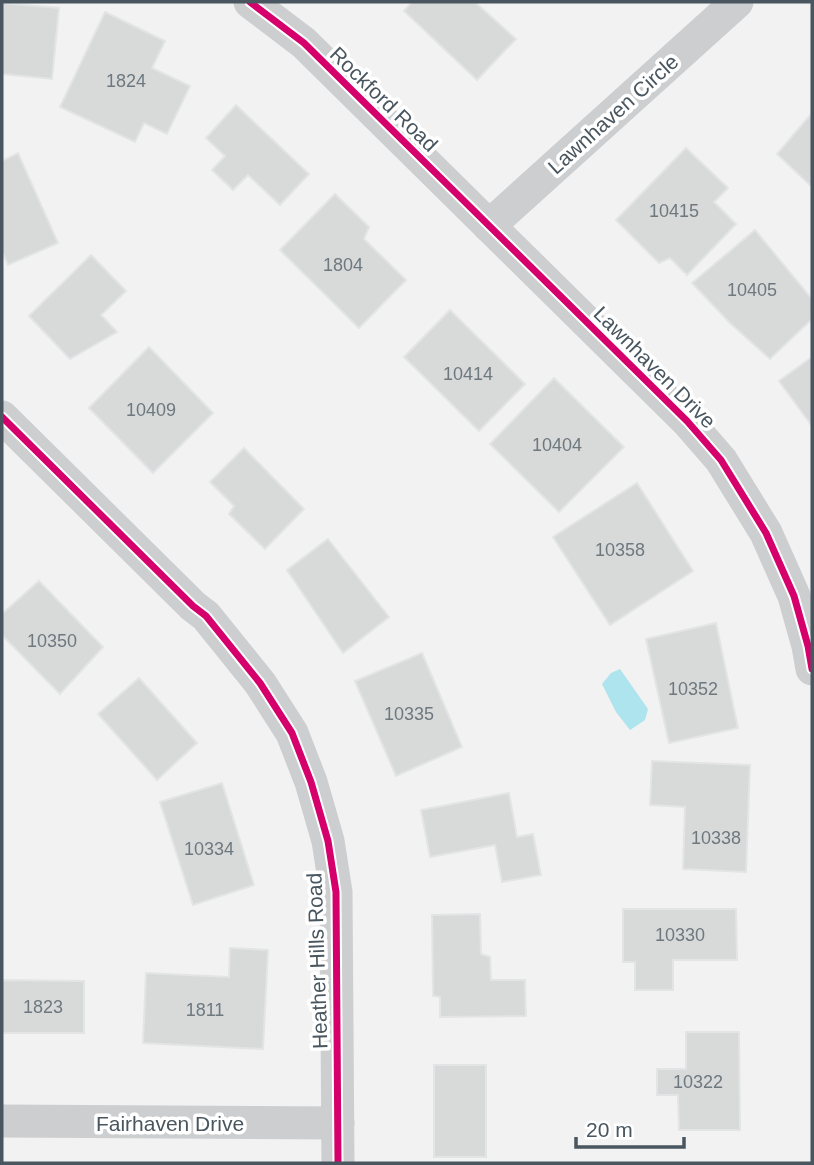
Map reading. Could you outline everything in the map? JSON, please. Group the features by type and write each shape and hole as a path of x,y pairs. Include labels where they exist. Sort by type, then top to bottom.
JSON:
{"street":[{"name":"Rockford Road","path":"250,2 304,43 489,226"},
{"name":"Lawnhaven Circle","path":"489,226 737,2"},
{"name":"Lawnhaven Drive","path":"489,226 687,421 721,460 753,510 781,564 808,646 812,669"},
{"name":"Heather Hills Road","path":"2,417 206,617 260,682 292,733 311,782 328,841 336,892 338,1163"},
{"name":"Fairhaven Drive","path":"2,1121 338,1123"}],"water":[{"path":"620,669 648,709 645,720 630,730 616,712 602,684 611,673"}],"building":[{"path":"412,2 475,2 516,39 477,80 404,11"},
{"path":"2,3 59,8 52,79 2,74"},
{"path":"105,12 165,41 152,68 190,86 167,134 144,123 135,142 60,107"},
{"path":"236,105 309,174 280,205 248,175 233,190 212,170 225,156 206,138"},
{"path":"812,113 812,187 777,154"},
{"path":"686,148 728,188 714,202 736,224 687,275 670,258 659,263 616,220"},
{"path":"18,153 58,243 8,265 2,251 2,161"},
{"path":"335,194 369,227 364,239 406,280 359,328 280,250"},
{"path":"755,230 812,299 812,319 770,359 730,323 692,283"},
{"path":"91,255 126,291 101,315 117,332 70,359 29,316"},
{"path":"450,310 525,384 479,431 404,357"},
{"path":"149,347 213,413 153,473 89,408"},
{"path":"812,357 812,426 779,381"},
{"path":"554,378 624,447 559,512 490,444"},
{"path":"244,448 304,509 265,549 229,514 234,506 210,482"},
{"path":"637,483 693,571 610,625 553,537"},
{"path":"328,539 389,617 343,653 287,570"},
{"path":"39,581 103,647 60,694 2,635 2,614"},
{"path":"716,623 738,728 669,743 646,639"},
{"path":"422,653 462,747 396,776 355,681"},
{"path":"139,678 197,743 157,780 98,714"},
{"path":"652,761 750,765 746,872 683,869 685,807 650,805"},
{"path":"222,783 254,885 193,905 160,802"},
{"path":"509,793 517,837 533,834 541,875 502,882 495,845 430,857 421,810"},
{"path":"623,909 736,909 737,960 673,960 673,990 635,990 635,962 623,962"},
{"path":"480,914 481,954 490,957 491,980 525,980 526,1016 440,1017 440,997 433,996 432,915"},
{"path":"230,948 268,950 263,1049 143,1043 146,973 229,977"},
{"path":"2,980 84,981 84,1033 2,1033"},
{"path":"686,1032 739,1032 740,1130 679,1130 678,1095 657,1095 657,1069 686,1069"},
{"path":"434,1065 486,1065 486,1157 434,1157"}],"cycle path":[{"path":"250,2 304,43 687,421 721,460 766,533 794,596 812,669"},
{"path":"2,417 206,616 260,683 292,733 311,782 328,841 336,892 338,1163"}]}
